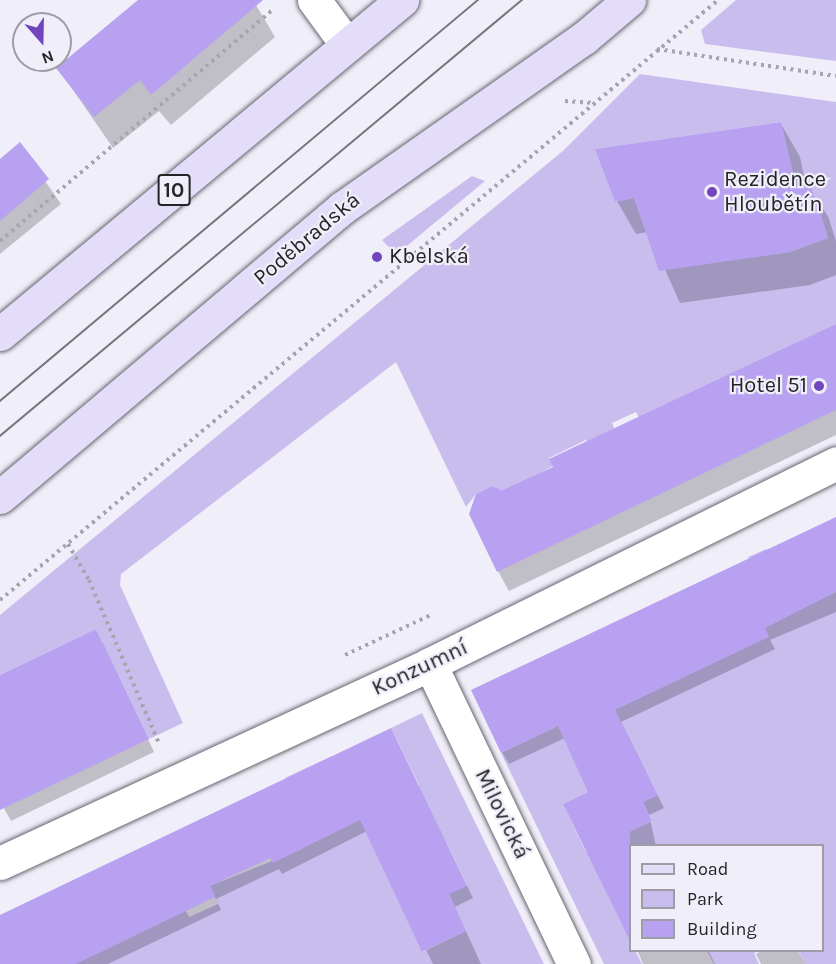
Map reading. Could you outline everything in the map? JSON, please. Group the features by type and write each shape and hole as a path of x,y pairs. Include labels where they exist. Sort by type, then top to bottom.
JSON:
{"main road":[{"name":"10","path":"0,334 402,0"},
{"name":"Poděbradská","path":"0,497 342,208 548,65 629,0"}],"street":[{"path":"314,0 347,45"},
{"name":"Konzumní","path":"0,864 430,664 836,463"},
{"name":"Milovická","path":"430,664 574,964"}],"path":[{"path":"0,241 284,0"},
{"path":"0,600 718,0"},
{"path":"657,49 836,76"},
{"path":"68,544 89,580 159,743"},
{"path":"342,657 438,611"},
{"path":"148,748 170,738"}],"green space":[{"path":"736,0 836,0 836,61 705,44 701,30"},
{"path":"640,74 836,102 836,324 640,420 636,412 612,423 618,437 590,448 586,440 549,458 553,466 502,490 492,486 476,494 466,507 396,362 121,574 120,585 183,723 149,739 96,629 0,675 0,615 564,150","holes":["781,122 796,186 810,182 828,238 790,252 660,270 634,198 615,202 596,149"]},
{"path":"472,176 485,181 396,255 382,240"},
{"path":"766,549 795,611 836,592 836,964 805,964 799,952 824,952 824,844 629,844 629,885 608,896 629,938 629,952 636,952 642,964 604,964 501,753 558,726 561,731 778,621 748,557","holes":["643,766 658,795 643,802 652,821 586,852 563,804"]},
{"path":"422,713 544,964 73,964 130,938 128,932 181,901 189,917 218,904 210,886 302,849 300,843 313,836 285,778 332,756 359,813 419,785 391,728","holes":["446,842 467,885 449,894 466,931 423,952 384,871"]},
{"path":"708,952 756,952 754,953 759,964 714,964"}],"building":[{"path":"138,0 263,0 151,95 140,80 94,117 59,72 72,72 72,55"},
{"name":"Rezidence Hloubětín","path":"781,122 796,186 810,182 828,238 790,252 659,271 634,198 615,202 595,149"},
{"path":"20,142 49,179 0,221 0,159"},
{"path":"836,324 836,410 497,572 469,514 476,494 492,486 502,490 553,467 549,459"},
{"path":"836,517 836,592 765,628 769,637 615,710 658,795 643,802 652,821 630,831 629,939 563,804 588,792 558,726 501,753 471,690"},
{"path":"96,629 149,739 0,810 0,675"},
{"path":"391,728 467,886 449,894 466,931 422,952 360,820 273,863 270,858 210,886 215,897 76,964 0,964 0,915"}],"tram line":[{"path":"0,401 478,0"},
{"path":"0,436 522,0"}],"place":[{"name":"Rezidence Hloubětín","path":"712,192"},
{"name":"Kbelská","path":"377,257"},
{"name":"Hotel 51","path":"819,386"}]}
